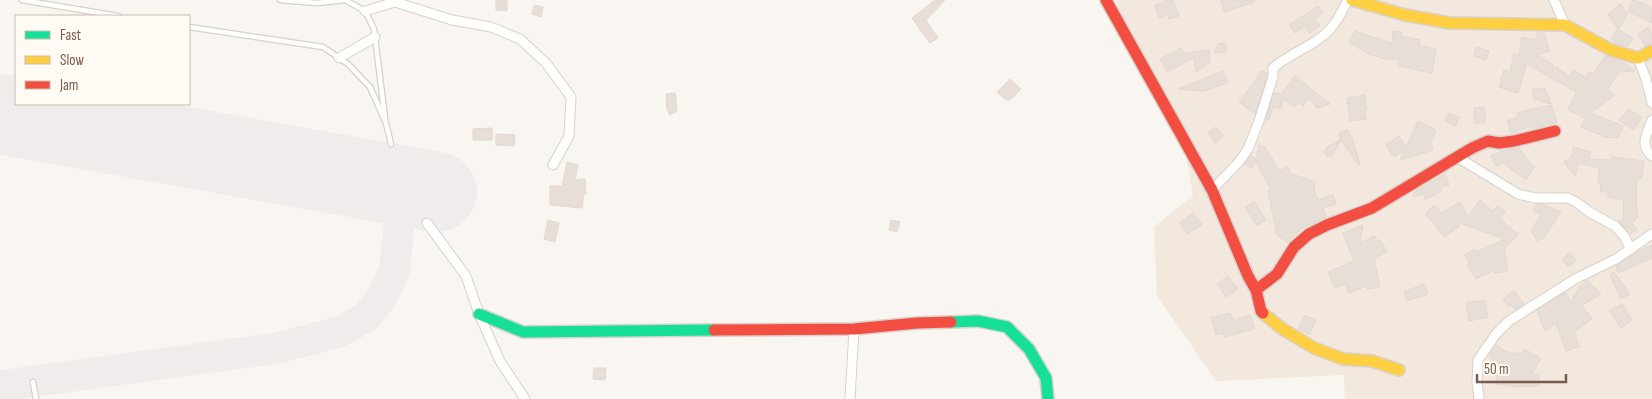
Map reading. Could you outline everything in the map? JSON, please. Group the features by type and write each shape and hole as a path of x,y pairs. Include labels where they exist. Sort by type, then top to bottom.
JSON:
{"street":[{"path":"1106,0 1212,190 1248,276 1256,290 1261,311 1281,328 1314,348 1343,358 1372,361 1398,370"},
{"path":"1212,190 1238,163 1248,149 1273,77 1273,68 1282,60 1325,33 1334,24 1348,0"},
{"path":"1352,0 1405,15 1450,23 1565,24 1611,50 1638,58 1652,51"},
{"path":"1554,0 1565,24"},
{"path":"365,11 395,2 452,20 491,27 520,39 546,63 571,97 570,136 553,165"},
{"path":"339,58 375,37"},
{"path":"1638,58 1652,103"},
{"path":"1652,120 1644,144 1652,156"},
{"path":"1256,290 1277,274 1293,247 1302,238 1321,228 1372,208 1472,148 1488,141 1500,143 1514,141 1555,130"},
{"path":"1457,157 1518,194 1535,198 1568,198 1576,202 1591,213 1615,226 1624,236 1631,249"},
{"path":"427,223 466,276 479,314 500,361 526,399"},
{"path":"1479,399 1477,383 1478,360 1496,334 1509,321 1575,279 1600,268 1652,234"},
{"path":"479,314 523,332 854,329 918,323 978,321 1007,327 1029,349 1046,378 1048,399"},
{"path":"850,399 854,329"}],"lane":[{"path":"22,0 112,15"},
{"path":"280,0 317,3 345,0 365,11 374,29 386,123 391,144"},
{"path":"190,27 323,47 348,64 370,87 386,123"},
{"path":"33,382 36,399"}],"shaded area":[{"path":"1116,0 1652,0 1652,399 1345,399 1344,375 1216,381 1157,296 1154,227 1193,195 1182,130 1127,26"}],"building":[{"path":"496,0 507,1 507,11 496,10"},
{"path":"935,0 945,0 926,20 938,38 930,43 912,18"},
{"path":"1173,0 1179,16 1169,19 1167,15 1159,18 1154,5"},
{"path":"1221,0 1254,0 1254,2 1224,12"},
{"path":"1633,0 1645,4 1652,9 1652,23 1628,11"},
{"path":"1620,4 1628,14 1618,29 1608,14"},
{"path":"534,5 543,7 541,17 532,14"},
{"path":"1318,6 1323,13 1315,19 1320,26 1310,33 1305,26 1295,33 1289,25"},
{"path":"1648,27 1652,34 1652,43 1645,46 1638,34"},
{"path":"1618,29 1633,38 1627,46 1615,43 1611,39"},
{"path":"1355,31 1392,43 1393,31 1402,32 1402,36 1420,40 1419,45 1436,49 1432,73 1398,66 1400,60 1385,59 1368,54 1349,42"},
{"path":"1537,33 1544,33 1550,51 1538,55 1553,65 1553,72 1556,67 1569,76 1573,70 1586,78 1589,72 1593,74 1605,56 1625,63 1635,71 1619,72 1608,89 1614,96 1591,113 1623,126 1618,138 1605,137 1581,127 1585,118 1568,110 1576,92 1529,65 1528,60 1518,93 1499,87 1504,70 1510,72 1514,53 1519,55 1522,37 1537,40"},
{"path":"1224,43 1227,49 1225,52 1214,53 1218,44"},
{"path":"1476,47 1489,51 1486,60 1474,56"},
{"path":"1181,48 1184,53 1209,50 1210,62 1196,72 1194,58 1167,72 1160,59"},
{"path":"1223,71 1228,83 1203,91 1178,89"},
{"path":"1262,71 1267,73 1267,76 1255,114 1239,102"},
{"path":"1295,76 1330,104 1317,108 1310,98 1303,106 1298,102 1295,107 1283,99 1281,109 1273,107 1269,120 1266,119 1274,93 1281,94"},
{"path":"1010,79 1021,89 1010,100 1006,100 997,92"},
{"path":"1545,88 1551,104 1534,99 1532,89"},
{"path":"675,93 677,111 670,115 667,109 666,94"},
{"path":"1365,95 1367,110 1364,110 1366,119 1350,121 1347,98"},
{"path":"1551,105 1557,122 1533,128 1532,126 1511,133 1507,121 1518,117 1517,113"},
{"path":"1485,107 1485,123 1474,123 1474,108"},
{"path":"1628,109 1642,118 1633,130 1619,120"},
{"path":"1448,113 1459,117 1456,126 1445,121"},
{"path":"1418,121 1436,130 1431,142 1433,150 1400,160 1405,149 1394,157 1386,145 1399,136 1406,147"},
{"path":"1216,127 1223,136 1215,143 1208,132"},
{"path":"492,128 492,140 473,140 473,129"},
{"path":"1347,129 1352,138 1360,164 1358,165 1341,140 1332,156 1327,156 1324,152 1326,148 1341,139 1338,134"},
{"path":"496,134 515,135 514,146 496,145"},
{"path":"1259,145 1265,147 1280,171 1287,166 1292,174 1315,182 1314,189 1318,200 1333,195 1336,204 1323,208 1326,217 1302,228 1287,242 1277,235 1268,191 1271,190 1256,162 1251,168 1245,164 1251,156 1256,159"},
{"path":"1574,147 1591,152 1589,159 1611,160 1611,157 1644,161 1642,178 1637,178 1636,203 1638,217 1632,223 1637,230 1630,234 1619,221 1623,219 1624,200 1608,197 1608,192 1600,192 1601,184 1598,184 1599,168 1579,163 1575,176 1564,162 1571,157"},
{"path":"1519,148 1530,163 1535,166 1526,180 1503,163 1496,166 1491,156 1501,151"},
{"path":"567,162 578,165 575,180 585,179 586,194 584,193 582,208 550,205 550,186 562,186"},
{"path":"1445,174 1449,185 1439,188 1441,191 1426,200 1423,194 1415,197 1413,193"},
{"path":"1480,200 1493,211 1498,206 1505,212 1500,219 1517,234 1519,233 1504,249 1508,271 1495,273 1495,270 1476,279 1467,265 1470,263 1465,255 1474,249 1476,252 1505,239 1457,222 1460,226 1444,237 1425,214 1434,205 1442,213 1460,202 1468,216"},
{"path":"1254,201 1266,220 1257,225 1245,207"},
{"path":"1536,204 1541,204 1561,212 1543,239 1540,238 1538,242 1531,231 1541,214 1533,211"},
{"path":"1193,213 1202,224 1188,234 1180,223"},
{"path":"548,220 559,223 555,242 544,239"},
{"path":"891,220 900,222 897,232 889,230"},
{"path":"1363,225 1360,244 1374,236 1378,241 1380,240 1387,251 1374,259 1380,287 1367,289 1367,286 1349,293 1345,284 1335,288 1328,272 1354,261 1343,233"},
{"path":"1652,245 1652,258 1618,273 1616,266 1642,249"},
{"path":"1570,253 1576,261 1568,267 1562,259"},
{"path":"1614,272 1630,294 1621,299 1610,275"},
{"path":"1228,276 1238,289 1226,297 1217,284"},
{"path":"1587,280 1601,294 1582,305 1592,319 1574,332 1579,347 1566,351 1556,323 1545,331 1537,310 1565,293 1571,302 1580,286"},
{"path":"1424,284 1428,294 1407,301 1404,292"},
{"path":"1514,291 1524,304 1515,310 1511,304 1508,306 1503,299"},
{"path":"1485,300 1488,317 1469,321 1466,303"},
{"path":"1622,304 1632,320 1621,328 1609,311"},
{"path":"1230,313 1233,321 1250,315 1255,329 1224,337 1223,333 1216,335 1211,318"},
{"path":"1305,315 1316,320 1310,334 1298,329"},
{"path":"1496,345 1507,352 1522,354 1524,349 1541,358 1532,374 1539,374 1539,386 1518,387 1496,384 1498,363 1494,363 1489,355"},
{"path":"594,368 606,368 605,380 593,379"}],"taxiway":[{"path":"0,386 278,348 342,331 367,316 383,296 394,271 404,186"}],"runway":[{"path":"0,114 437,192"}],"traffic: fast":[{"path":"479,314 523,332 714,330"},
{"path":"951,322 978,321 1007,327 1029,349 1046,378 1048,399"}],"traffic: slow":[{"path":"1352,0 1405,15 1450,23 1565,25 1611,50 1638,58 1652,51"},
{"path":"1263,313 1281,328 1314,348 1343,359 1372,361 1399,370"}],"traffic: jam":[{"path":"1106,0 1212,190 1248,276 1256,290 1263,313"},
{"path":"1256,290 1277,274 1294,247 1309,234 1372,208 1472,148 1488,141 1499,143 1514,141 1555,131"},
{"path":"714,330 854,329 951,322"}]}
